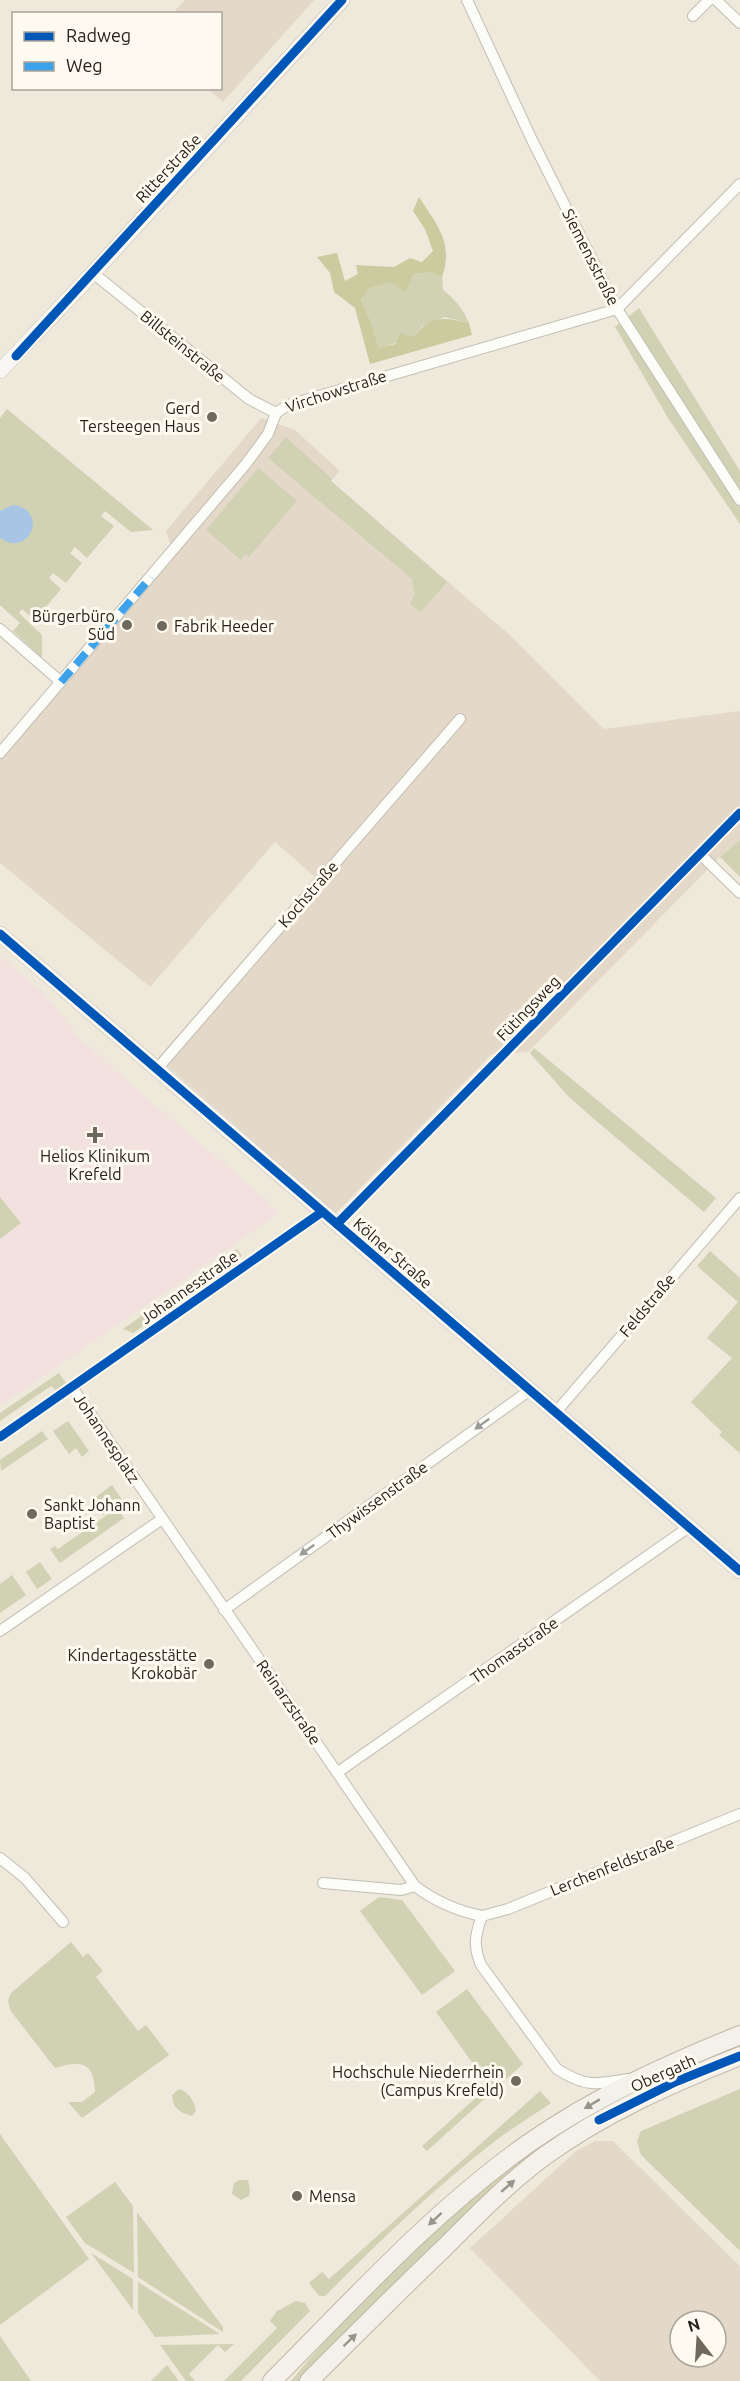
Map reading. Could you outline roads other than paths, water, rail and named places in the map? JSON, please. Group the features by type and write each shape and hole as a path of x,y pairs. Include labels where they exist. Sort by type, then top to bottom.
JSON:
{"main road":[{"name":"Ritterstraße","path":"0,371 93,273 342,0"},
{"name":"Ritterstraße","path":"0,378 16,356"},
{"name":"Kölner Straße","path":"0,934 740,1571"},
{"name":"Obergath","path":"272,2381 416,2238 490,2172 566,2119 647,2074 740,2035"},
{"name":"Obergath","path":"309,2381 496,2196 546,2155 599,2120 675,2082 740,2056"}],"street":[{"name":"Siemensstraße","path":"467,0 531,140 617,309 740,500"},
{"path":"693,16 709,0"},
{"path":"716,0 740,23"},
{"name":"Virchowstraße","path":"0,753 255,452 268,434 276,413 288,405 314,396 617,309 740,184"},
{"name":"Billsteinstraße","path":"93,273 249,399 276,413"},
{"path":"0,629 61,682"},
{"name":"Kochstraße","path":"157,1069 460,719"},
{"name":"Fütingsweg","path":"337,1224 740,813"},
{"path":"700,854 740,893"},
{"name":"Feldstraße","path":"556,1412 740,1198"},
{"name":"Johannesstraße","path":"72,1387 322,1212"},
{"name":"Johannesplatz","path":"0,1437 72,1387 162,1519"},
{"name":"Thywissenstraße","path":"224,1610 530,1390"},
{"path":"0,1631 162,1519"},
{"name":"Reinarzstraße","path":"162,1519 415,1886 432,1898 459,1911 482,1916"},
{"name":"Thomasstraße","path":"338,1772 688,1527"},
{"name":"Lerchenfeldstraße","path":"482,1916 508,1909 740,1814"},
{"path":"1,1862 25,1878 63,1922"},
{"path":"323,1883 400,1890 415,1886"},
{"path":"482,1916 475,1936 475,1950 481,1965 557,2069 574,2080 591,2084 647,2074"}],"water":[{"path":"13,505 24,509 31,515 33,523 27,538 10,543 0,538 0,511"}],"tram line":[{"path":"0,931 740,1568"}],"place":[{"name":"Gerd Tersteegen Haus","path":"212,417"},
{"name":"Bürgerbüro Süd","path":"127,625"},
{"name":"Fabrik Heeder","path":"162,626"},
{"name":"Helios Klinikum Krefeld","path":"95,1135"},
{"name":"Sankt Johann Baptist","path":"32,1514"},
{"name":"Kindertagesstätte Krokobär","path":"209,1664"},
{"name":"Hochschule Niederrhein (Campus Krefeld)","path":"516,2081"},
{"name":"Mensa","path":"297,2196"}]}
